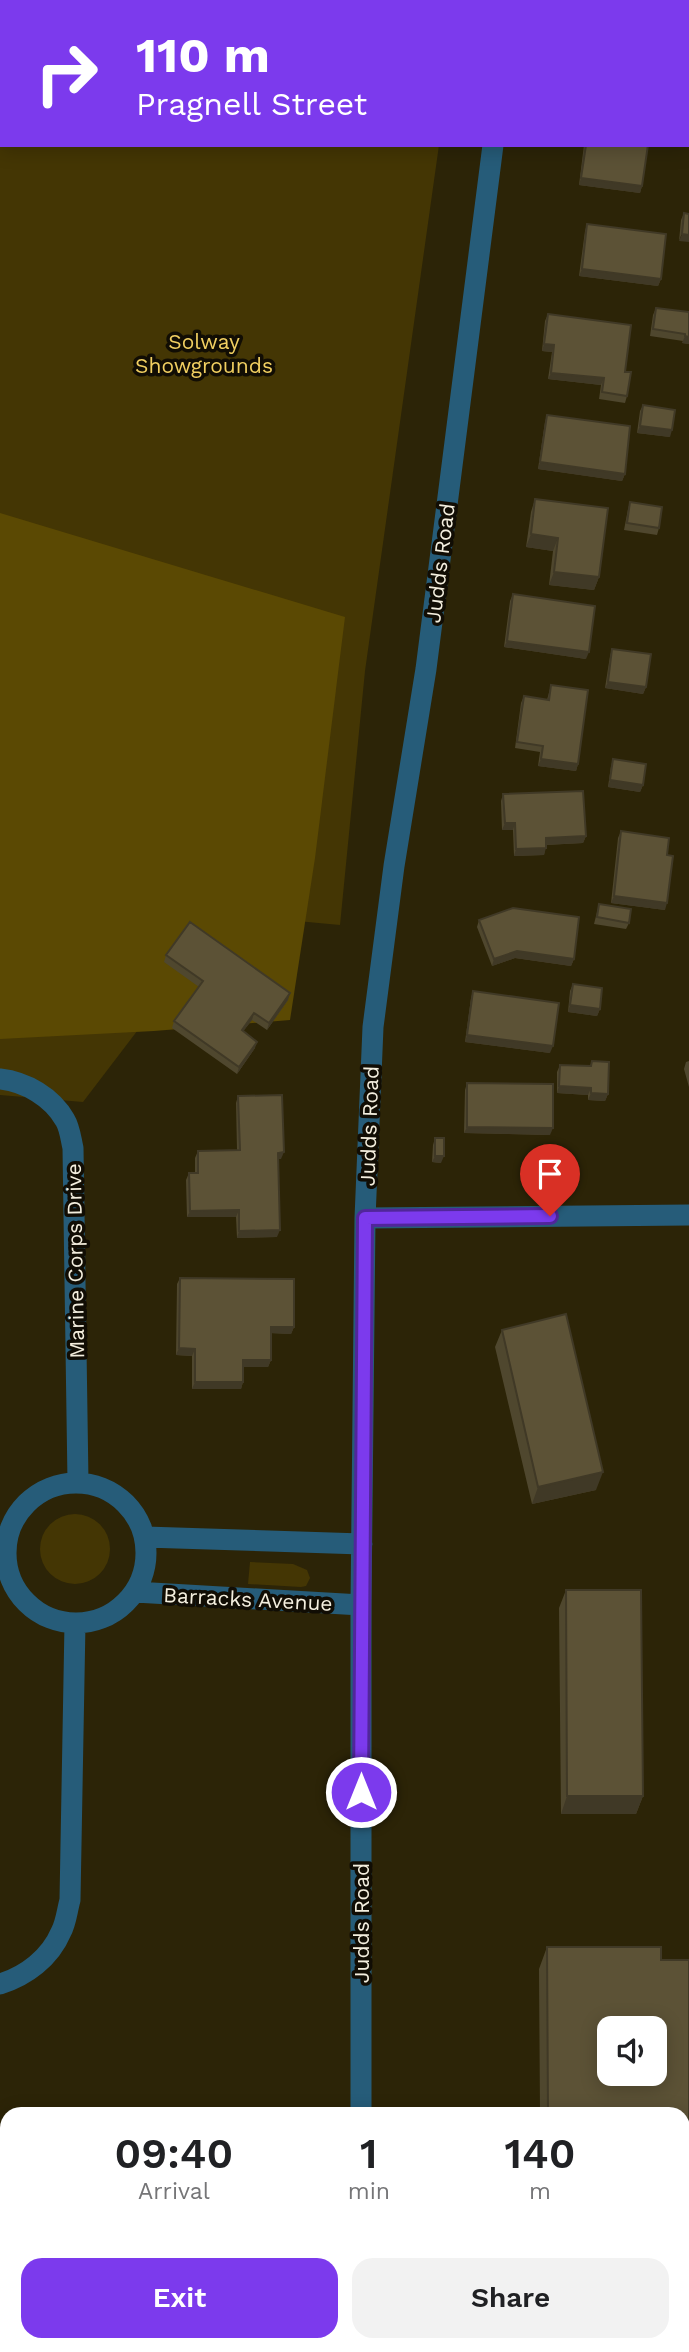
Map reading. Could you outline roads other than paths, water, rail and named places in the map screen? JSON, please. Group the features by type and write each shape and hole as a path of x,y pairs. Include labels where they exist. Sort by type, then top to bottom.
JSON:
{"street":[{"name":"Judds Road","path":"361,2107 361,1605 365,1218 373,1027 394,866 426,669 493,147"},
{"name":"Marine Corps Drive","path":"0,1079 16,1081 45,1096 66,1121 73,1148 78,1482"},
{"path":"365,1218 689,1215"},
{"path":"78,1482 102,1487 122,1499 137,1517 145,1537 147,1560 141,1582 129,1601 111,1615 90,1622 75,1623 46,1617 26,1603 5,1574 9,1514 54,1486 78,1482"},
{"path":"145,1537 362,1544"},
{"name":"Barracks Avenue","path":"135,1592 361,1605"},
{"path":"0,1984 18,1979 43,1960 61,1933 70,1900 75,1623"}],"park label":[{"name":"Solway Showgrounds","path":"204,353"}]}
